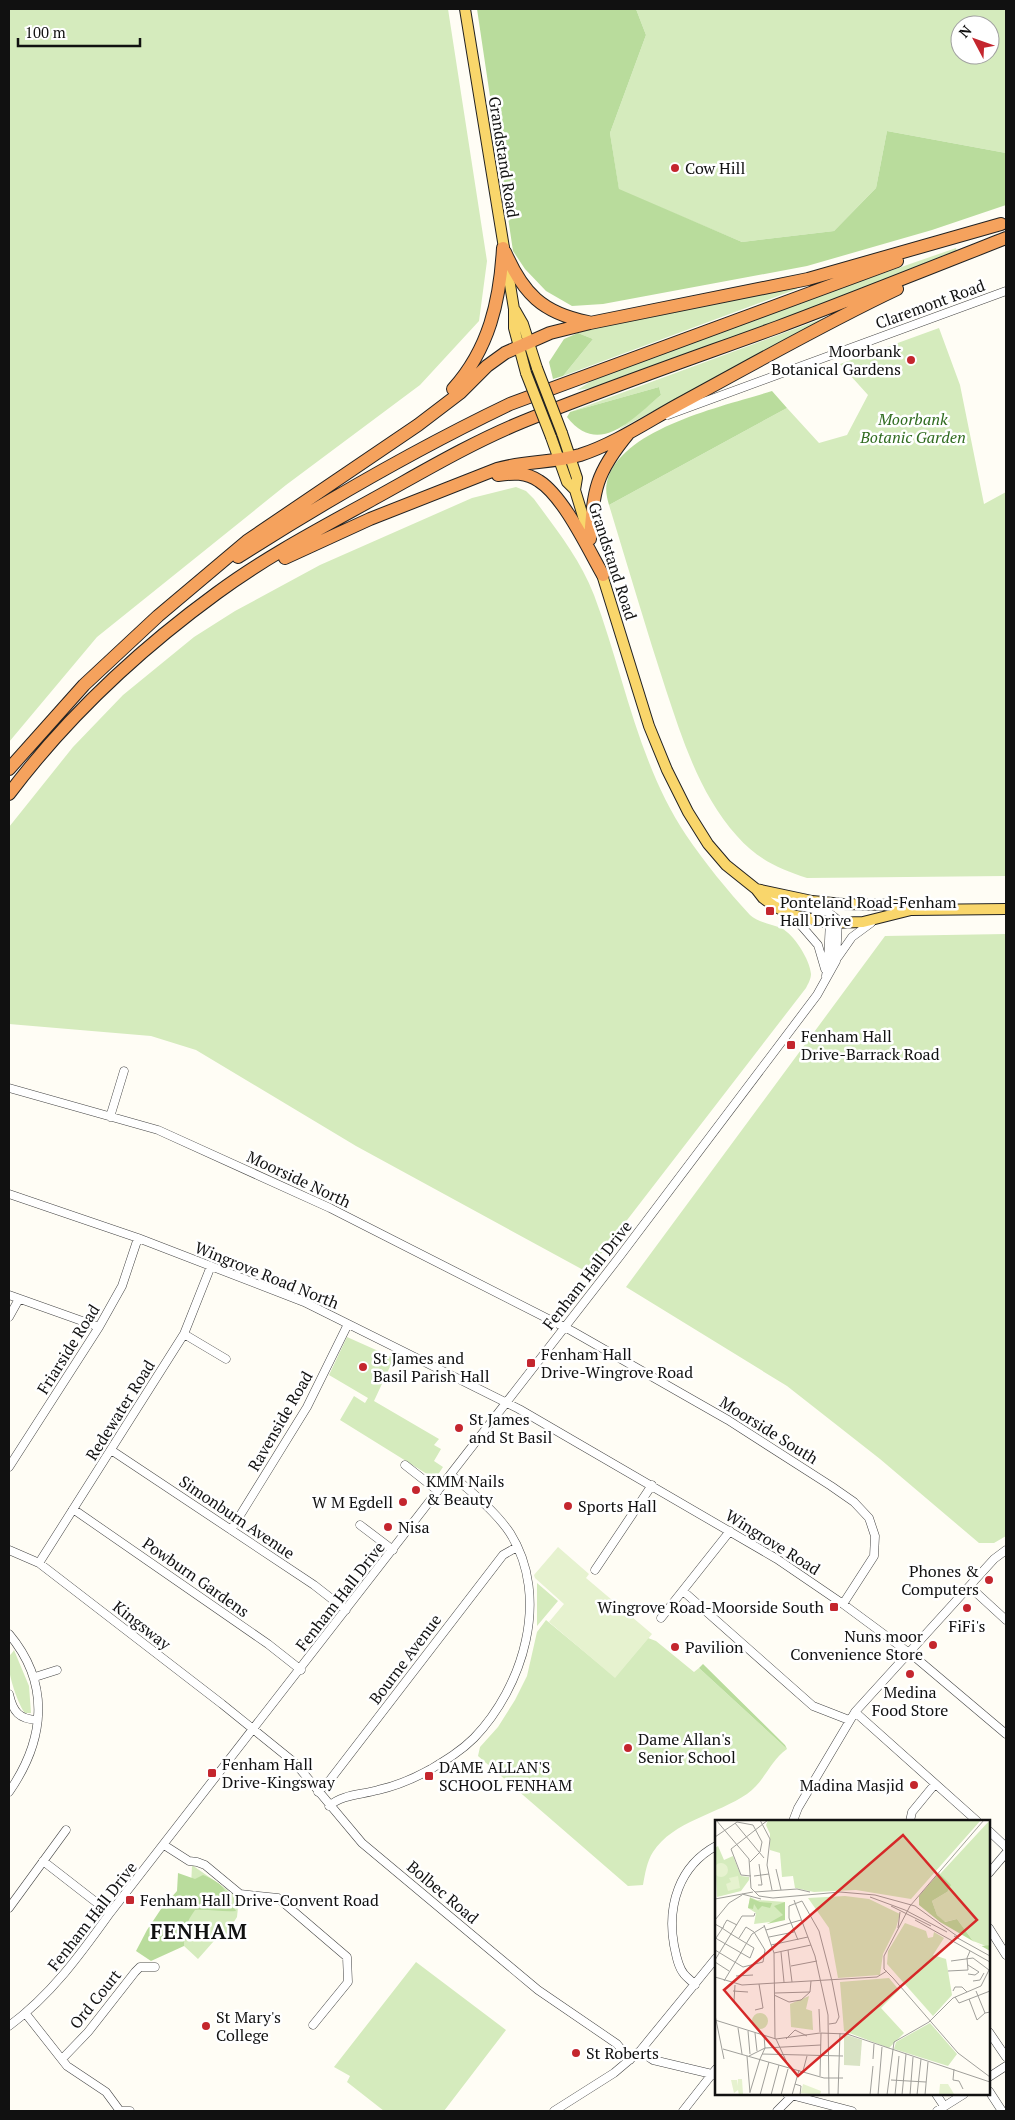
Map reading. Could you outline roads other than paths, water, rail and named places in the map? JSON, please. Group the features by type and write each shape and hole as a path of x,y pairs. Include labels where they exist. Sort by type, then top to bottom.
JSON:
{"highway":[{"path":"9,769 84,685 158,616 247,541 418,425 460,393 496,359 550,333 590,323 808,279 1004,223"},
{"path":"206,577 307,513 453,432 510,404 1004,223"},
{"path":"219,592 311,545 473,478 515,464 564,458 590,451 846,313 1006,239"},
{"path":"9,794 26,772 96,694 171,628 219,592 268,559 316,531 460,451 520,423 823,310 1006,239"},
{"path":"503,248 515,276 535,299 555,313 590,323"},
{"path":"418,425 461,381 482,346 498,301 503,248"},
{"path":"590,539 597,481 607,463 632,430"},
{"path":"473,478 513,473 526,475 539,481 550,490 569,515 602,575"}],"main road":[{"name":"Grandstand Road","path":"465,9 514,309 514,328 537,368 562,433 567,482 575,490 649,726 667,770 688,812 715,853 736,875 759,890"},
{"name":"Grandstand Road","path":"524,345 526,373 551,437 564,458"},
{"path":"759,890 812,902 895,905 911,910"},
{"path":"759,890 774,906 792,915 833,920 877,919 911,910 1006,909"}],"street":[{"name":"Claremont Road","path":"651,419 682,411 1006,291"},
{"path":"759,890 785,904 833,920 843,904"},
{"path":"792,915 818,945 826,977"},
{"path":"836,961 856,934 877,919"},
{"name":"Fenham Hall Drive","path":"9,2026 26,2014 50,1991 74,1963 110,1913 301,1670 776,1052 836,961 833,920"},
{"name":"Fenham Hall Drive","path":"826,977 833,920"},
{"path":"110,1117 124,1071"},
{"name":"Moorside North","path":"9,1088 158,1130 330,1208 565,1327"},
{"name":"Wingrove Road North","path":"9,1194 138,1238 304,1302 506,1402"},
{"name":"Friarside Road","path":"9,1467 99,1327 122,1286 138,1238"},
{"name":"Redewater Road","path":"39,1563 184,1334 211,1266"},
{"path":"9,1295 99,1327"},
{"path":"9,1317 19,1298"},
{"name":"Ravenside Road","path":"231,1530 307,1407 348,1324"},
{"name":"Moorside South","path":"565,1327 728,1420 854,1502 870,1518 875,1536 874,1556 843,1604"},
{"path":"184,1334 226,1359"},
{"name":"Wingrove Road","path":"506,1402 777,1559 843,1604 941,1677 1006,1734"},
{"name":"Simonburn Avenue","path":"111,1450 314,1585 346,1610"},
{"path":"405,1465 438,1491"},
{"path":"329,1806 339,1798 379,1790 406,1781 428,1770 461,1749 492,1717 510,1688 523,1656 528,1631 529,1604 526,1576 517,1547 503,1525 474,1494 451,1474"},
{"path":"595,1570 652,1485"},
{"name":"Powburn Gardens","path":"73,1509 268,1644 301,1670"},
{"path":"360,1525 393,1550"},
{"path":"661,1618 730,1531"},
{"name":"Bourne Avenue","path":"318,1792 330,1780 503,1555 517,1547"},
{"name":"Kingsway","path":"9,1550 39,1563 254,1730"},
{"path":"793,1820 798,1808 855,1712 910,1654 994,1559 1006,1550"},
{"path":"970,1587 1006,1620"},
{"path":"683,1590 813,1706 849,1720"},
{"path":"9,1634 12,1643 29,1663 35,1677 38,1693 37,1720 32,1749 17,1781 9,1792"},
{"path":"35,1677 57,1670"},
{"path":"9,1694 17,1713 25,1719 37,1720"},
{"path":"855,1712 976,1820"},
{"name":"Bolbec Road","path":"254,1730 295,1763 329,1806 362,1843 538,1990 617,2044 630,2060"},
{"path":"910,1820 912,1812 935,1784"},
{"path":"9,1908 66,1830"},
{"path":"990,1833 1006,1847"},
{"path":"164,1845 189,1861 205,1865 240,1894 278,1898 347,1957 348,1982 313,2025"},
{"path":"696,1985 683,1973 676,1956 671,1919 679,1885 687,1871 698,1858 715,1847"},
{"path":"990,1872 1006,1853"},
{"path":"43,1861 110,1913"},
{"path":"990,1930 1006,1955"},
{"path":"554,2111 614,2073 640,2051 696,1985 715,1959"},
{"name":"Ord Court","path":"62,2059 88,2032 140,1967 156,1968"},
{"path":"26,2014 67,2066 106,2092 120,2111 130,2111"},
{"path":"990,2033 1006,2057"},
{"path":"640,2051 654,2060 715,2072 683,2111"},
{"path":"990,2076 1006,2066"},
{"path":"990,2093 1002,2111"},
{"path":"777,2111 790,2095"},
{"path":"795,2095 852,2111"},
{"path":"937,2095 944,2106"},
{"path":"937,2111 962,2095"}],"place":[{"name":"Cow Hill","path":"675,168"},
{"name":"Moorbank Botanical Gardens","path":"911,360"},
{"name":"Ponteland Road-Fenham Hall Drive","path":"770,911"},
{"name":"Fenham Hall Drive-Barrack Road","path":"791,1045"},
{"name":"Fenham Hall Drive-Wingrove Road","path":"531,1363"},
{"name":"St James and Basil Parish Hall","path":"363,1367"},
{"name":"St James and St Basil","path":"459,1428"},
{"name":"KMM Nails & Beauty","path":"416,1490"},
{"name":"W M Egdell","path":"403,1502"},
{"name":"Sports Hall","path":"568,1506"},
{"name":"Nisa","path":"388,1527"},
{"name":"Phones & Computers","path":"989,1580"},
{"name":"Wingrove Road-Moorside South","path":"834,1607"},
{"name":"FiFi's","path":"967,1608"},
{"name":"Nuns moor Convenience Store","path":"933,1645"},
{"name":"Pavilion","path":"675,1647"},
{"name":"Medina Food Store","path":"910,1674"},
{"name":"Dame Allan's Senior School","path":"628,1748"},
{"name":"Fenham Hall Drive-Kingsway","path":"212,1773"},
{"name":"DAME ALLAN'S SCHOOL FENHAM","path":"429,1776"},
{"name":"Madina Masjid","path":"914,1785"},
{"name":"Fenham Hall Drive-Convent Road","path":"130,1900"},
{"name":"St Mary's College","path":"206,2026"},
{"name":"St Roberts","path":"576,2053"}],"district":[{"name":"FENHAM","path":"199,1931"}],"park label":[{"name":"Moorbank Botanic Garden","path":"913,428"}]}
